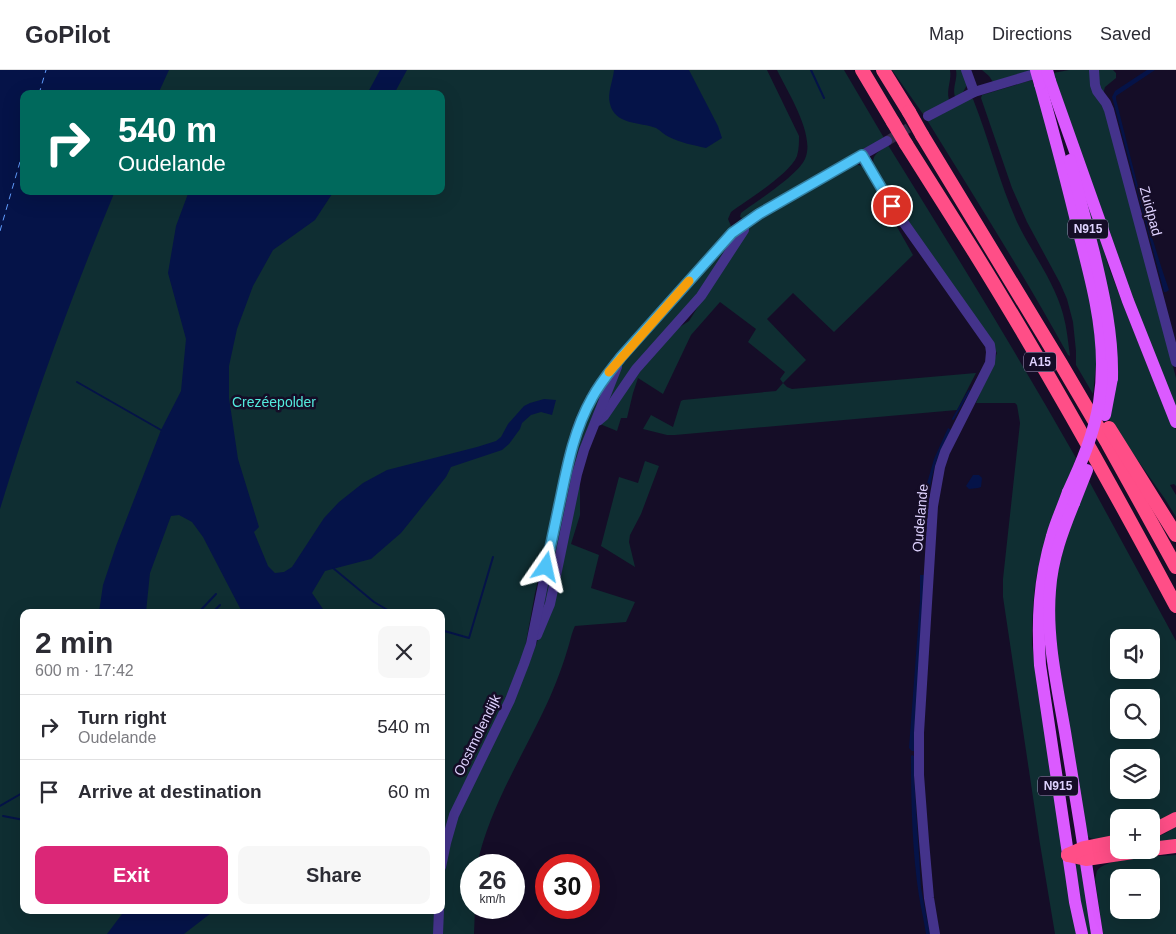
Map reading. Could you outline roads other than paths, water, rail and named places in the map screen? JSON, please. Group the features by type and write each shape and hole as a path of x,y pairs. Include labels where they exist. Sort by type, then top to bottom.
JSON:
{"highway":[{"name":"A15","path":"862,70 1037,357 1176,606"},
{"name":"A15","path":"883,70 1061,364 1176,566"},
{"name":"A15","path":"1061,364 1081,382 1176,535"},
{"name":"A15","path":"1164,584 1176,614"},
{"path":"1160,827 1176,819"},
{"path":"1085,854 1110,844"},
{"path":"1160,848 1176,846"},
{"path":"1068,855 1110,852"}],"main road":[{"name":"N915","path":"1041,76 1101,329 1101,384 1095,421 1054,560 1049,611 1054,664 1097,934"},
{"name":"N915","path":"1041,76 1104,295 1112,344 1112,378 1106,412 1098,439 1052,534 1040,593 1038,616 1040,665 1075,902 1082,934"},
{"name":"N915","path":"1041,76 1176,422"}],"street":[{"path":"966,70 974,92"},
{"name":"Zuidpad","path":"1094,70 1095,85 1109,110 1176,362"},
{"path":"928,116 974,92 1041,76"},
{"name":"Oostmolendijk","path":"445,848 454,815 510,700 531,644 565,474 573,443 592,397 606,375 621,357 732,233 759,214 887,141"},
{"name":"Oudelande","path":"862,155 892,206 990,345 991,352 990,364 945,452 940,467 933,506 919,732 919,776 929,898 935,934"},
{"name":"Oostmolendijk","path":"594,425 604,416 636,369 701,296 744,230 744,224"},
{"name":"Oostmolendijk","path":"531,644 538,634 550,604 577,474 584,450 621,357"},
{"path":"438,934 439,914"}],"waterway":[{"path":"811,70 824,98"},
{"path":"77,382 161,430"},
{"path":"953,419 969,391"},
{"path":"445,631 469,638 493,557"},
{"path":"333,568 374,602 386,609"},
{"path":"202,609 216,594"},
{"path":"216,609 220,605"},
{"path":"0,806 20,794"},
{"path":"3,816 20,819"}],"tunnel":[{"path":"887,141 928,116"}],"park label":[{"name":"Crezéepolder","path":"274,402"}]}
